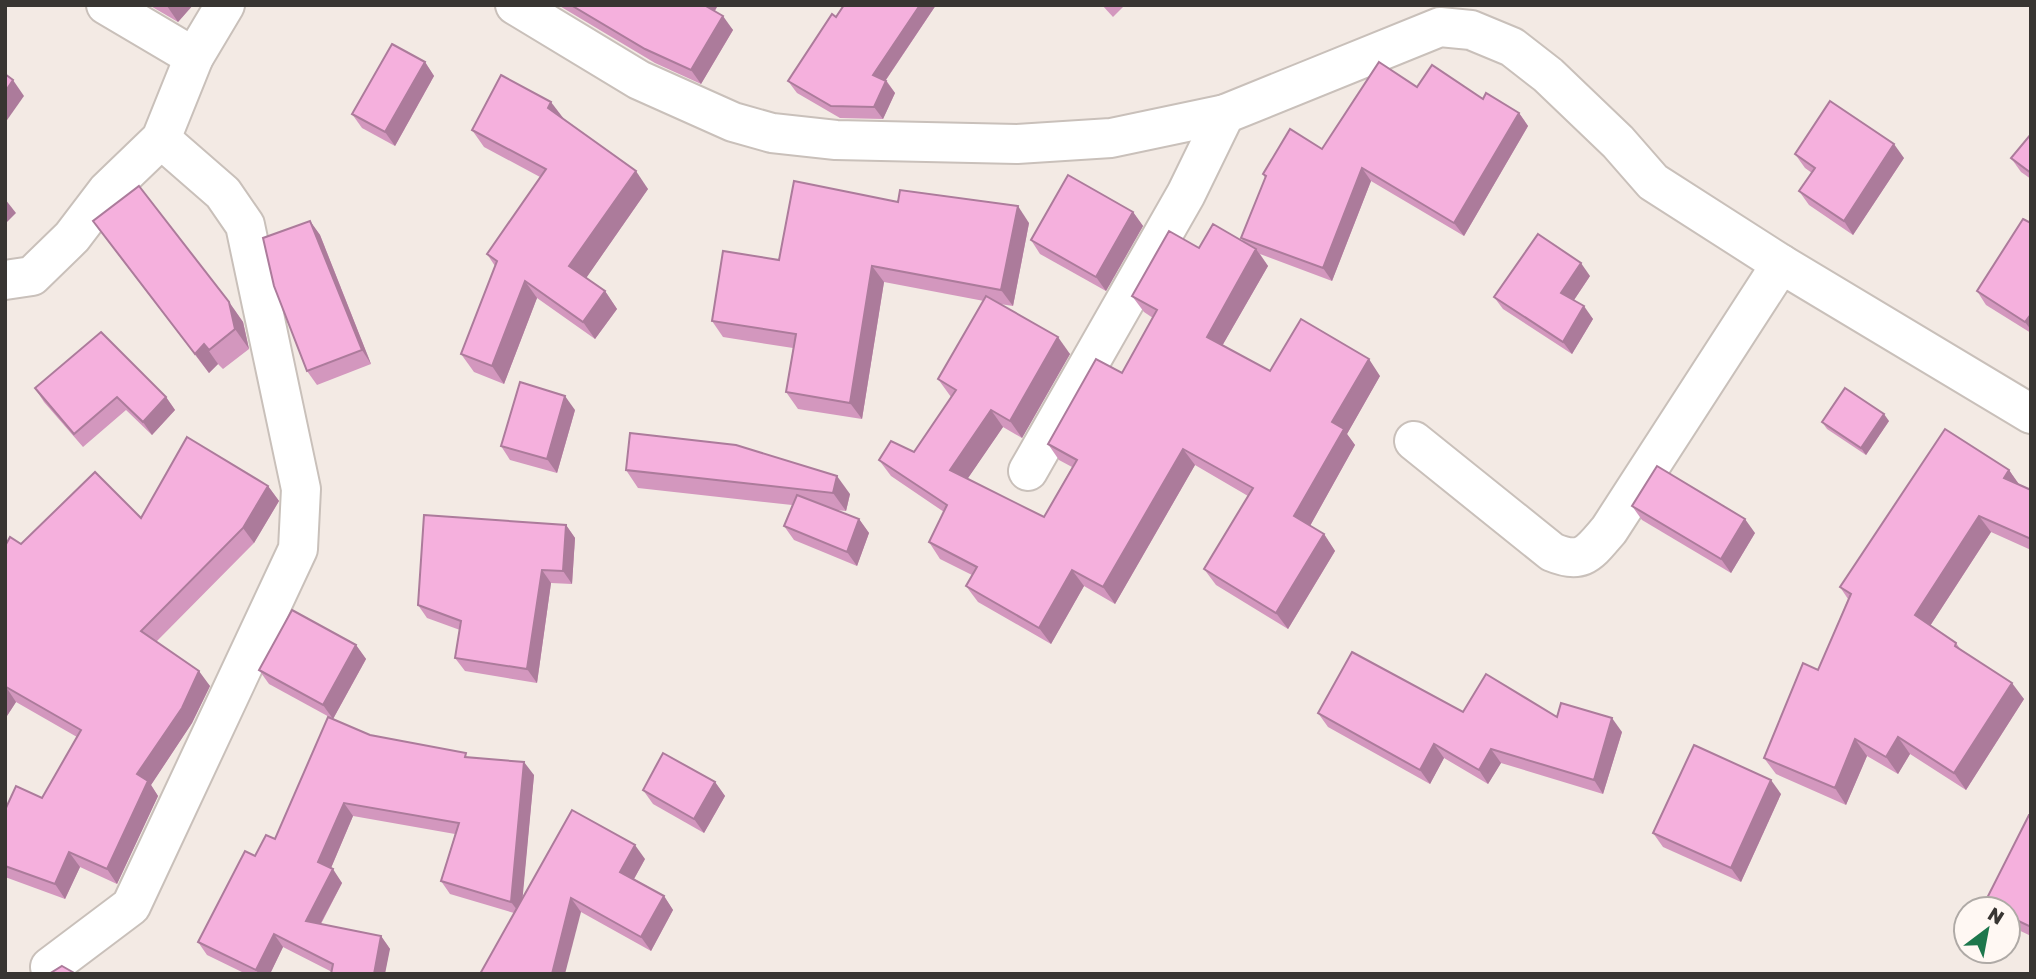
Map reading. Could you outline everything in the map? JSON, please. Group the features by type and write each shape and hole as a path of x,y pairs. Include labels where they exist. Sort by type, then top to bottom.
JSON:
{"street":[{"path":"106,5 194,57"},
{"path":"5,280 32,276 72,237 107,191 160,139 194,57 225,5"},
{"path":"515,5 639,80 733,122 772,134 836,140 1017,144 1111,138 1225,114 1440,27 1471,30 1512,47 1548,75 1618,142 1653,183 1781,264 2031,414"},
{"path":"1028,471 1186,194 1225,114"},
{"path":"50,967 131,906 298,549 301,489 245,225 223,193 160,139"},
{"path":"1414,441 1552,552 1570,560 1587,555 1609,530 1781,264"}],"building":[{"path":"571,5 704,5 723,16 691,70 645,49"},
{"path":"844,5 920,5 873,75 886,81 874,107 831,106 788,81 832,14 836,17"},
{"path":"392,44 425,62 385,132 352,114"},
{"path":"1379,62 1417,87 1432,65 1483,99 1486,93 1519,113 1454,223 1362,168 1323,268 1241,238 1266,176 1263,174 1290,129 1322,149"},
{"path":"5,74 13,80 5,92"},
{"path":"501,75 551,102 548,108 636,171 569,266 605,291 583,322 525,281 492,366 461,354 497,261 487,254 546,169 472,130"},
{"path":"1830,101 1894,144 1844,221 1799,191 1815,168 1795,154"},
{"path":"2031,134 2031,173 2011,158"},
{"path":"1068,175 1133,212 1096,277 1031,240"},
{"path":"794,181 898,202 900,190 1018,206 1001,290 872,266 850,403 786,392 796,334 712,321 723,251 779,260"},
{"path":"139,186 229,302 235,329 209,350 204,344 195,354 93,221"},
{"path":"2023,219 2031,223 2031,314 2025,322 1977,291"},
{"path":"310,221 362,350 307,371 274,286 263,238"},
{"path":"1213,224 1256,249 1207,337 1270,371 1301,319 1369,359 1332,422 1344,429 1294,516 1324,534 1276,613 1204,569 1253,488 1183,449 1103,587 1072,570 1039,628 966,586 977,567 929,542 947,505 879,460 891,441 914,452 956,390 938,379 986,296 1058,337 1010,421 991,410 950,470 1044,517 1077,460 1048,444 1096,359 1122,373 1157,310 1132,296 1169,231 1199,248"},
{"path":"1538,234 1581,263 1561,293 1584,306 1563,342 1494,297"},
{"path":"101,332 166,397 143,422 117,397 74,434 35,388"},
{"path":"520,382 565,396 547,459 501,446"},
{"path":"1845,388 1884,414 1861,448 1822,422"},
{"path":"1945,429 2009,470 2004,478 2031,490 2031,539 1979,516 1915,615 1956,643 1955,646 2012,683 1954,773 1898,737 1886,757 1855,739 1835,788 1764,758 1803,663 1818,670 1851,594 1840,587"},
{"path":"630,433 736,445 837,476 833,493 626,470"},
{"path":"187,437 268,486 243,528 141,631 199,671 182,708 137,774 148,781 107,869 69,852 55,884 5,866 5,810 16,786 42,798 81,730 5,688 5,546 10,537 21,544 95,472 141,518"},
{"path":"1657,466 1745,519 1721,559 1632,506"},
{"path":"797,495 859,519 847,552 784,526"},
{"path":"424,515 566,525 563,571 542,570 527,669 455,658 461,621 418,605"},
{"path":"292,610 356,645 323,705 259,670"},
{"path":"1352,652 1463,712 1486,674 1557,717 1561,703 1612,718 1594,780 1491,749 1479,770 1434,744 1420,770 1318,713"},
{"path":"328,717 370,735 466,753 465,757 524,762 511,902 441,881 459,823 344,803 318,862 333,869 306,921 381,936 374,974 331,974 333,964 274,934 256,970 198,942 245,851 255,856 266,835 275,839"},
{"path":"1694,745 1771,780 1731,868 1653,833"},
{"path":"663,753 715,782 694,819 643,790"},
{"path":"572,810 635,845 620,872 664,896 641,937 571,898 552,974 480,974"},
{"path":"2031,815 2031,927 2022,923 2022,895 1989,895"},
{"path":"62,966 76,974 49,974"}]}
